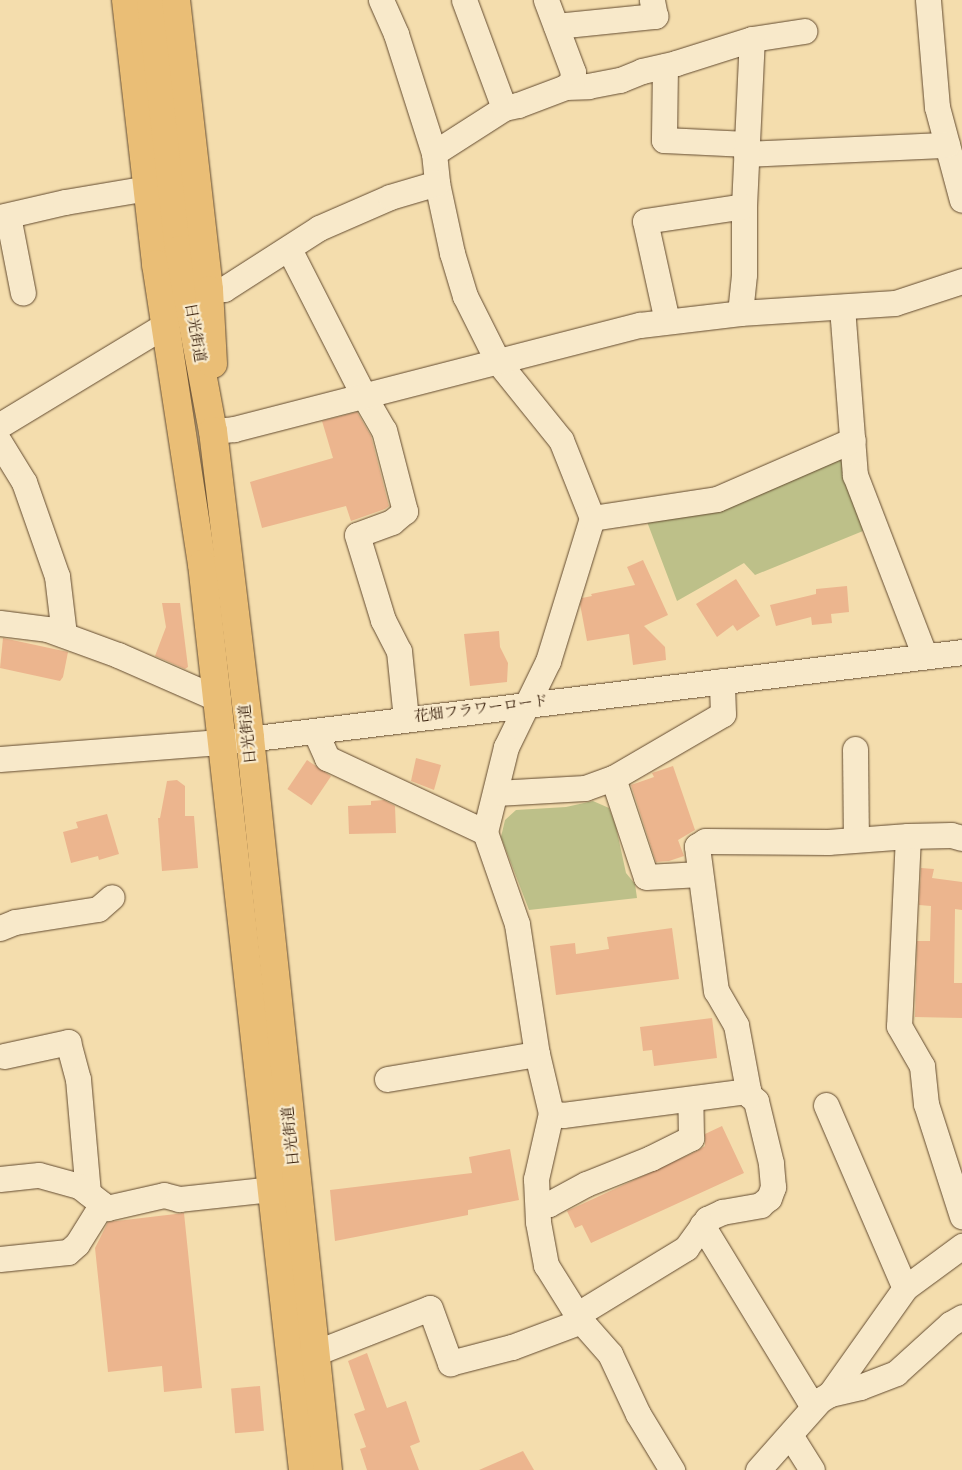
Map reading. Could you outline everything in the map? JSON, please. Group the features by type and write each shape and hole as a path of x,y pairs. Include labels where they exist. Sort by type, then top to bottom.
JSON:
{"highway":[{"name":"日光街道","path":"126,0 165,325 202,564 303,1470"},
{"name":"日光街道","path":"151,0 180,250 213,431 250,738 328,1470"},
{"path":"176,0 209,290 213,337 213,431"}],"street":[{"path":"381,0 396,34 434,152 437,183 452,253 465,296 498,362 561,440 592,518 548,661 529,704 506,747 499,769 496,793 484,832 517,924 537,1054 551,1114 536,1179 538,1222 546,1265 565,1298 610,1354 638,1414 672,1470"},
{"path":"464,0 504,108"},
{"path":"434,152 504,108 518,105 571,85 573,72 546,0"},
{"path":"556,26 655,16 652,0"},
{"path":"928,0 937,107 962,200"},
{"path":"565,87 620,80 653,68 752,39 804,31"},
{"path":"740,312 744,274 744,206 752,39"},
{"path":"653,68 664,140 747,149 947,145"},
{"path":"209,290 224,289 319,228 406,190 437,183"},
{"path":"23,293 4,217 65,202 148,188"},
{"path":"667,321 645,222 744,206"},
{"path":"289,249 364,396 384,430 404,511 392,522 357,535 383,620 398,652 403,674 406,719"},
{"path":"213,431 234,430 640,325 740,312 895,303 962,281"},
{"path":"842,307 856,475 925,656"},
{"path":"0,425 165,325"},
{"path":"592,518 717,499 853,440"},
{"path":"0,443 24,482 56,576 64,635"},
{"path":"0,623 47,628 118,655 218,699"},
{"name":"花畑フラワーロード","path":"0,759 223,742 962,652"},
{"path":"496,793 584,788 613,778 723,714 722,681"},
{"path":"315,731 327,758 484,832"},
{"path":"855,749 856,839"},
{"path":"613,778 646,877 700,874"},
{"path":"315,1353 430,1308 450,1363 512,1347 579,1317 686,1248 707,1219 722,1212 760,1205 769,1198 773,1187 770,1162 756,1101 749,1095 736,1026 716,991 697,846 705,841 828,842 951,835 962,838"},
{"path":"908,836 899,1026 922,1066 926,1104 962,1216"},
{"path":"0,928 14,922 98,909 112,897"},
{"path":"0,1259 68,1252 77,1244 95,1198 78,1079 68,1042 4,1056"},
{"path":"387,1079 537,1054"},
{"path":"551,1114 563,1115 748,1091"},
{"path":"538,1206 549,1204 586,1184 651,1158 691,1138 690,1099"},
{"path":"826,1105 905,1288"},
{"path":"0,1179 39,1175 79,1186 108,1208 164,1195 179,1199 272,1189"},
{"path":"702,1225 822,1401"},
{"path":"758,1470 822,1401 905,1288 962,1246"},
{"path":"822,1401 896,1373 950,1324 962,1317"},
{"path":"790,1434 812,1470"}],"green space":[{"path":"840,456 863,531 755,575 744,563 677,601 646,519"},
{"path":"593,801 609,808 616,827 626,873 635,884 637,898 529,910 501,837 505,820 516,810 566,807"}],"building":[{"path":"357,412 371,436 389,506 351,521 346,506 262,528 250,482 333,458 322,421"},
{"path":"643,560 668,615 644,626 665,647 666,660 633,665 629,634 587,641 580,604 582,598 592,596 591,594 635,585 627,567"},
{"path":"736,579 760,616 737,631 733,625 717,637 696,604"},
{"path":"847,586 849,612 831,614 832,623 812,625 811,617 776,626 770,605 816,594 816,589"},
{"path":"162,603 180,603 188,667 185,669 155,656 166,627"},
{"path":"499,631 500,647 508,663 507,682 470,686 464,634"},
{"path":"3,638 68,652 63,677 60,681 0,668"},
{"path":"416,758 441,765 434,790 411,781"},
{"path":"307,760 331,776 311,805 287,789"},
{"path":"673,766 695,830 678,840 684,856 669,861 656,862 631,785 654,777 652,773"},
{"path":"177,780 185,786 185,816 194,816 198,868 162,871 158,818 160,818 167,781"},
{"path":"384,800 395,806 396,833 349,834 348,806 371,805 371,801"},
{"path":"107,814 119,854 99,860 98,856 71,863 63,832 78,828 76,822"},
{"path":"921,868 934,869 932,878 962,882 962,910 955,909 954,983 962,983 962,1018 915,1017 917,941 930,941 931,906 919,905"},
{"path":"672,928 679,979 556,995 550,946 575,943 576,954 609,949 607,937"},
{"path":"712,1018 717,1058 654,1066 652,1050 643,1051 640,1027"},
{"path":"722,1126 744,1173 591,1243 582,1225 575,1228 567,1211 697,1151 705,1146 705,1134"},
{"path":"510,1149 519,1200 468,1210 468,1215 335,1241 330,1190 472,1173 469,1157"},
{"path":"184,1213 202,1388 164,1392 162,1366 108,1372 95,1248 108,1222"},
{"path":"367,1353 387,1408 406,1401 420,1442 410,1446 419,1470 367,1470 360,1449 366,1447 354,1414 365,1410 348,1361"},
{"path":"260,1386 264,1431 235,1433 231,1389"},
{"path":"523,1451 534,1470 479,1470"}]}
